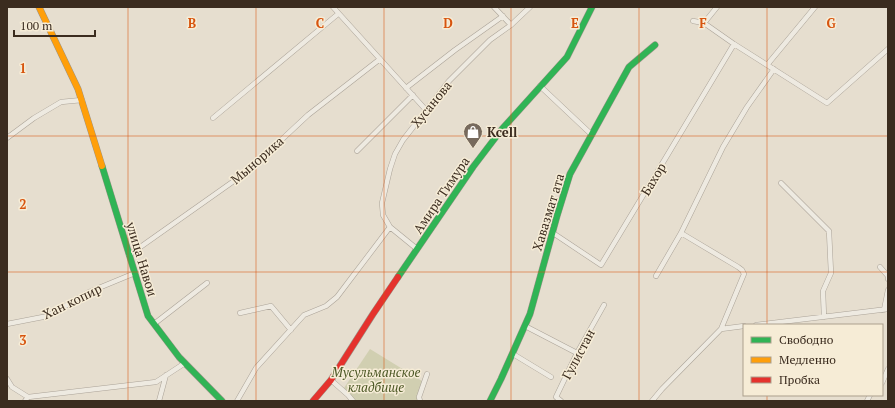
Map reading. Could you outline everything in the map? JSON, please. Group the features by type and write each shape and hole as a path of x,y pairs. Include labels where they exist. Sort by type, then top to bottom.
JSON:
{"street":[{"name":"улица Навои","path":"39,7 82,100 148,316 184,363 222,401"},
{"path":"494,7 511,25"},
{"name":"Хусанова","path":"417,249 390,227 383,215 382,203 395,154 402,140 449,81 490,40 511,25 530,7"},
{"name":"Амира Тимура","path":"313,401 332,380 373,314 473,167 502,129 567,57 592,7"},
{"path":"704,22 717,7"},
{"path":"767,64 815,7"},
{"path":"334,8 426,110"},
{"path":"213,118 338,14"},
{"path":"406,88 455,50 503,16"},
{"path":"693,21 704,22 734,44 827,103 888,49"},
{"name":"Бахор","path":"552,233 601,265 734,44"},
{"name":"Хавазмат ата","path":"490,401 513,354 530,314 570,174 630,67 655,45"},
{"name":"Мынорика","path":"129,255 248,171 308,114 380,59"},
{"path":"656,276 681,233 723,147 747,107 774,69"},
{"path":"540,86 592,135"},
{"path":"357,151 413,95"},
{"path":"7,138 34,118 61,102 82,100"},
{"path":"781,182 829,231 831,273 823,291 824,317"},
{"path":"237,401 256,368 304,315 326,306 337,297 390,227"},
{"path":"652,401 721,329 744,274 742,270 681,233"},
{"path":"880,268 888,276 888,279"},
{"name":"Хан копир","path":"7,324 48,316 89,292 135,273"},
{"path":"154,324 207,283"},
{"path":"764,324 886,309 888,290"},
{"name":"Гулистан","path":"561,401 556,397 577,353 604,305"},
{"path":"240,313 271,306 291,330"},
{"path":"525,326 577,353"},
{"path":"721,329 743,326"},
{"path":"513,354 551,377"},
{"path":"7,379 12,387 26,399 156,382 184,363"},
{"path":"883,381 888,369"},
{"path":"420,401 427,374"},
{"path":"159,401 166,375"},
{"path":"332,380 353,401"}],"green space":[{"name":"Мусульманское кладбище","path":"370,349 422,381 418,401 356,401 344,388"}],"traffic: fast":[{"path":"398,277 473,167 502,129 567,57 592,7"},
{"path":"490,401 530,314 570,174 629,67 655,45"},
{"path":"102,166 148,316 179,357 222,401"}],"traffic: slow":[{"path":"39,7 78,89 102,166"}],"traffic: jam":[{"path":"313,401 331,380 398,277"}],"place":[{"name":"Kcell","path":"473,149"}]}
